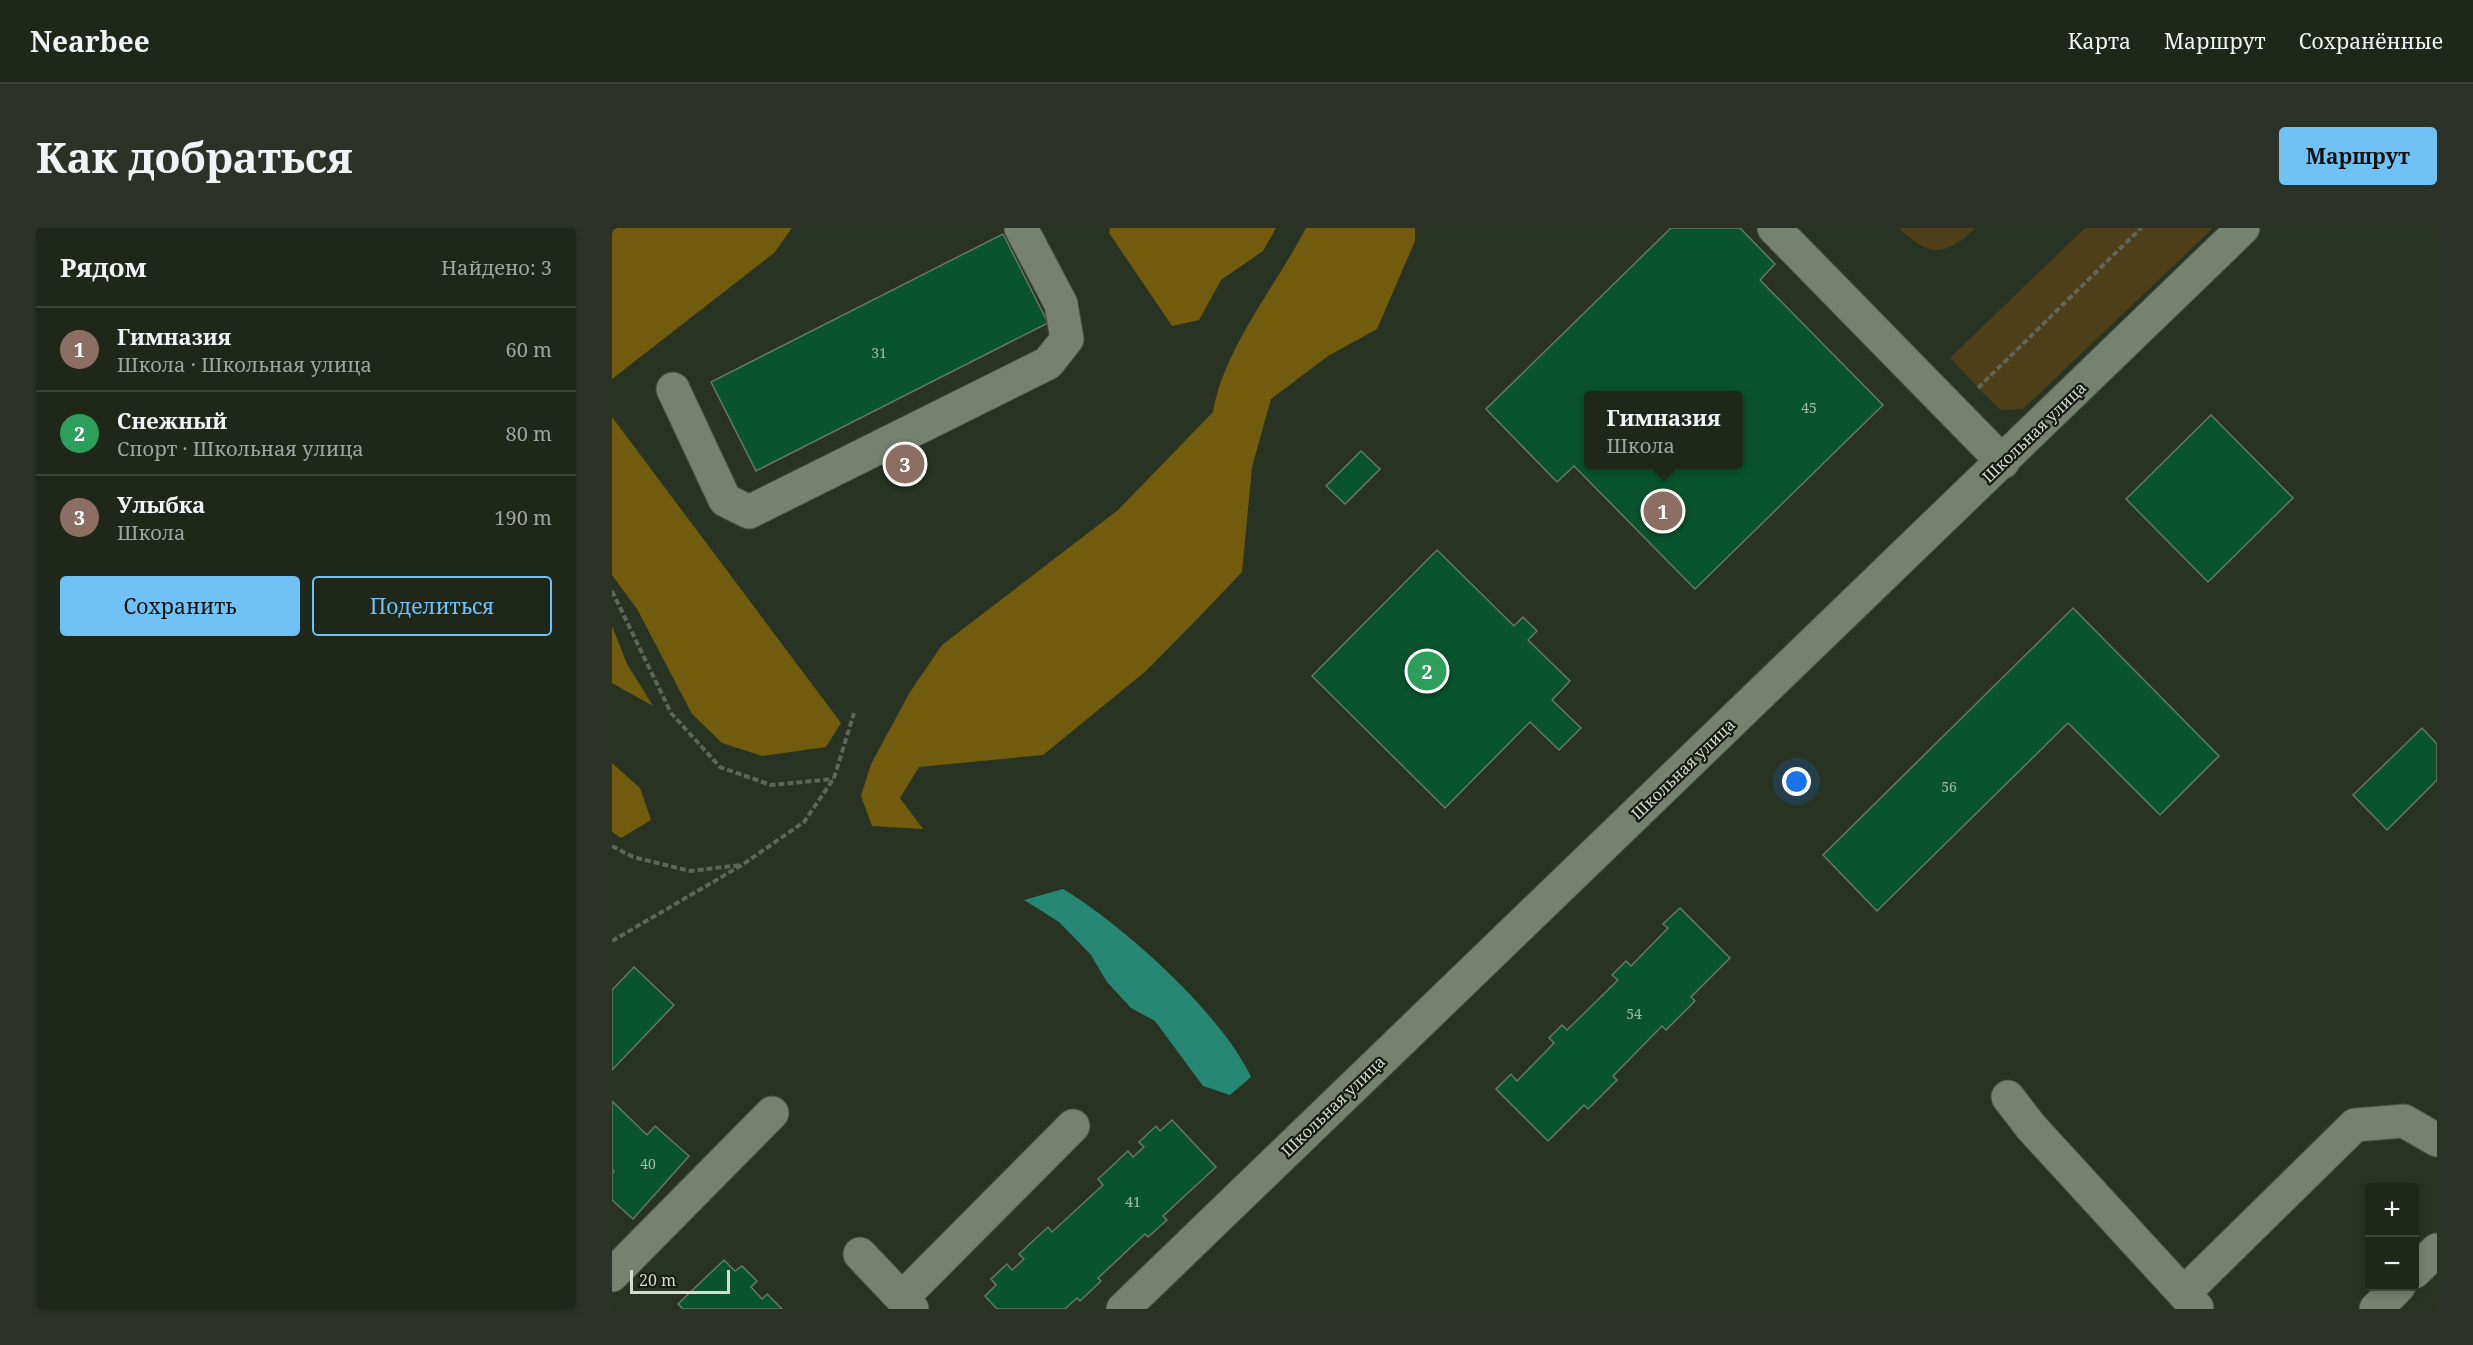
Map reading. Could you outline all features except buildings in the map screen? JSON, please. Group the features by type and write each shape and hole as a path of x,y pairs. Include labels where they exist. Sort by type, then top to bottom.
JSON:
{"street":[{"path":"673,389 724,500 749,512 1048,363 1067,339 1061,304 1021,228"},
{"path":"1774,228 2002,462"},
{"name":"Школьная улица","path":"1123,1309 2243,228"},
{"path":"2008,1097 2031,1127 2191,1301 2355,1125 2404,1121 2437,1140"},
{"path":"612,1275 772,1113"},
{"path":"860,1254 907,1304 1073,1126"},
{"path":"2419,1268 2437,1250"},
{"path":"2376,1309 2395,1291"}],"path":[{"path":"1978,388 2141,228"},
{"path":"612,591 671,713 720,767 771,785 834,778"},
{"path":"612,941 742,865 804,822 834,778 854,713"},
{"path":"612,846 633,857 690,872 742,865"}],"shaded area":[{"path":"612,228 792,228 774,253 612,379"},
{"path":"1110,228 1276,228 1263,251 1221,280 1199,320 1172,326 1109,233"},
{"path":"1306,228 1415,228 1415,241 1377,329 1328,356 1271,399 1252,467 1242,572 1146,671 1043,755 919,767 900,798 923,829 872,826 861,796 871,764 910,692 942,645 1118,510 1213,412 1219,389 1239,341"},
{"path":"1899,228 1975,228 1955,244 1937,250 1919,244"},
{"path":"2085,228 2213,228 2023,409 2000,410 1950,358"},
{"path":"612,417 841,723 826,747 762,756 722,743 692,714 637,609 612,575"},
{"path":"612,626 627,664 653,706 612,683"},
{"path":"612,763 640,788 651,820 621,838 612,832"}],"water":[{"path":"1063,889 1141,947 1168,972 1217,1026 1237,1052 1251,1077 1230,1095 1203,1086 1155,1021 1131,1008 1107,982 1091,955 1059,922 1024,900"}],"place":[{"name":"Улыбка","path":"905,464"},
{"name":"Гимназия","path":"1663,511"},
{"name":"Снежный","path":"1427,671"}]}
